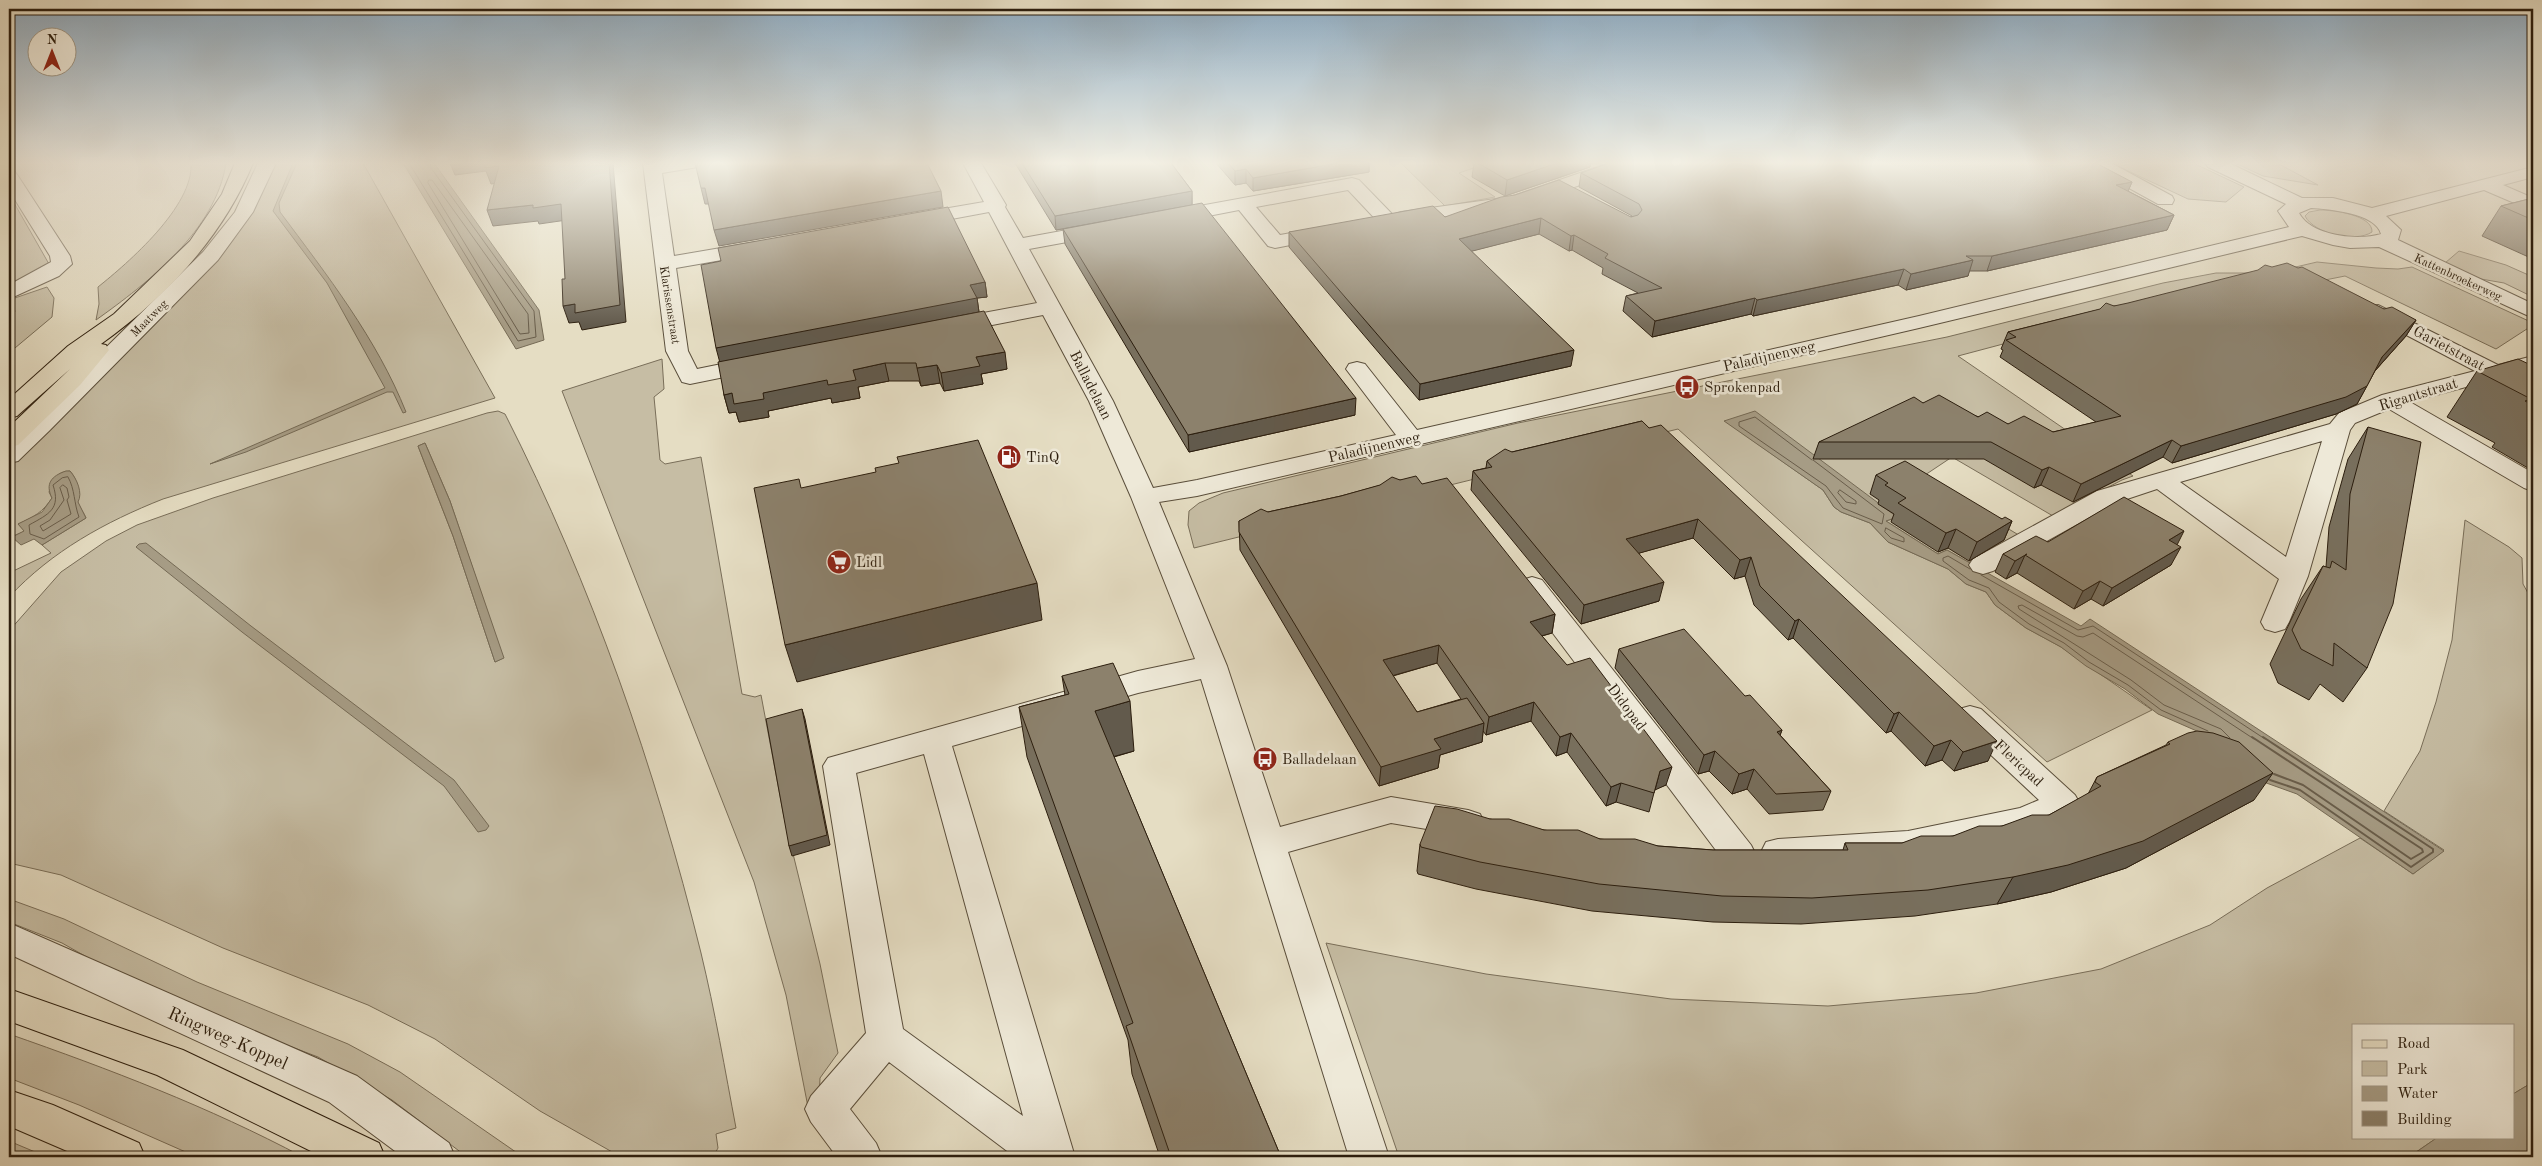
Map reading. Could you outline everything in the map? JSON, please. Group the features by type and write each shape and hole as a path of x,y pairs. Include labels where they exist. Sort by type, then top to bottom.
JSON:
{"main road":[{"name":"Maatweg","path":"9,440 72,380 122,320 197,244 216,217"},
{"name":"Maatweg","path":"9,411 76,351 122,320"},
{"path":"9,1005 169,1062 365,1157"},
{"path":"9,1108 40,1118 125,1157"}],"street":[{"path":"9,305 16,289 60,267 62,260 35,217"},
{"name":"Maatweg","path":"9,456 196,270 240,217"},
{"name":"Klarissenstraat","path":"658,217 677,351 690,377 778,360"},
{"path":"899,223 929,217"},
{"name":"Balladelaan","path":"1003,217 1101,400 1144,497 1212,666 1370,1157"},
{"path":"1150,221 1170,217"},
{"path":"1247,217 1275,242 1342,229"},
{"path":"1375,217 1379,223 1408,217"},
{"path":"2292,217 2295,223 2305,229 2336,240 2353,243 2383,241 2390,237 2390,230 2384,222 2375,217"},
{"path":"1018,245 1121,226"},
{"name":"Paladijnenweg","path":"1144,497 1197,488 1948,315 2305,229"},
{"name":"Kattenbroekerweg","path":"2383,241 2533,312"},
{"path":"664,264 772,245"},
{"name":"Garietstraat","path":"2363,303 2533,393"},
{"path":"933,329 1050,306"},
{"name":"Rigantstraat","path":"1983,565 2106,497 2338,429 2347,418 2390,400 2493,372 2533,364"},
{"path":"1357,369 1411,438"},
{"path":"2390,400 2533,483"},
{"path":"2275,622 2294,576 2338,429"},
{"path":"2160,480 2294,576"},
{"name":"Didopad","path":"1518,568 1739,855"},
{"path":"1047,1157 886,1038 839,766 1138,682 1212,666"},
{"name":"Flericpad","path":"1739,855 1908,844 2015,822 2064,804 1950,698"},
{"path":"935,739 1055,1157"},
{"path":"1268,844 1391,810 1496,827"},
{"path":"1704,855 1739,855"},
{"name":"Ringweg-Koppel","path":"9,938 343,1089 435,1157"},
{"path":"862,1157 825,1109 886,1038"}],"green space":[{"path":"9,217 22,217 49,264 24,282 9,289"},
{"path":"169,217 204,217 177,253 157,272 96,320 99,304 98,287 126,264"},
{"path":"231,217 394,217 495,398 163,499 141,508 80,539 43,566 9,597 9,573 51,553 42,545 86,518 78,503 75,480 70,471 65,471 58,475 54,481 49,492 52,498 42,511 18,524 25,531 9,538 9,467 117,360"},
{"path":"2306,217 2357,217 2366,221 2371,226 2372,232 2356,237 2346,237 2326,232"},
{"path":"2459,251 2506,265 2533,277 2533,297 2504,283 2481,279 2445,263"},
{"path":"2317,262 2376,268 2398,269 2412,267 2533,323 2533,325 2496,349 2345,276 2315,282 2287,269"},
{"path":"2216,273 2270,273 1958,356 2133,476 2053,516 1952,457 1922,477 2022,537 1970,563 1947,550 1938,554 1886,521 1896,518 1725,421 1823,490 1834,507 1841,512 1870,523 1888,542 1948,569 1966,584 1986,592 1995,605 2026,628 2061,647 2152,710 2047,762 1678,429 1194,548 1188,525 1189,511 1199,503 1223,493 1518,423 1947,337 2163,283"},
{"path":"47,287 54,298 52,317 9,353 9,325 15,311 9,300"},
{"path":"662,359 664,389 654,397 660,460 665,464 701,457 742,694 755,697 761,695 784,817 820,964 838,1053 820,1078 819,1103 809,1112 786,995 754,882 562,391"},
{"path":"498,411 505,414 566,544 618,678 663,814 701,953 720,1040 736,1128 716,1134 718,1148 713,1157 621,1157 540,1111 435,1039 368,1005 223,948 61,875 9,863 9,631 61,572 106,541 137,525 213,498","holes":["425,443 450,501 503,658 495,662 453,536 418,446"]},
{"path":"2465,520 2509,547 2522,558 2523,584 2533,602 2533,1082 2514,1093 2514,1024 2352,1024 2352,1138 2437,1138 2409,1157 1399,1157 1326,943 1486,974 1671,999 1828,1006 1976,993 2101,969 2210,925 2267,888 2360,838 2413,874 2444,850 2384,811 2420,751 2436,702 2452,640"},
{"path":"9,899 64,919 197,982 348,1044 400,1072 523,1157 467,1157 392,1100 318,1057 263,1036 92,960 62,943 9,922"},
{"path":"9,1034 84,1061 195,1105 303,1157 197,1157 79,1105 9,1078"},
{"path":"9,1141 47,1157 9,1157"}],"water":[{"path":"278,217 284,217 350,308 381,359 406,412 403,413 393,392 387,392 246,452 210,464 385,388 327,283"},
{"path":"436,217 473,217 539,310 544,340 516,349"},
{"path":"1755,411 1897,517 1886,521 1938,554 1947,550 2081,626 2090,619 2444,851 2413,874 2297,794 2258,780 2215,739 2158,714 2125,689 2086,666 2061,647 2026,628 1995,605 1986,592 1966,584 1948,569 1888,542 1870,523 1841,512 1834,507 1823,490 1724,421"},
{"path":"425,443 450,501 504,658 495,662 453,536 418,446"},
{"path":"70,471 77,482 80,490 78,502 86,518 42,545 34,539 21,545 12,537 24,531 18,524 42,512 52,498 49,489 51,481 56,475"},
{"path":"146,543 251,626 454,780 489,826 486,830 478,832 444,786 242,632 136,547 139,544"},
{"path":"2533,1082 2533,1157 2409,1157 2437,1138 2514,1138 2514,1093"}],"building":[{"path":"562,217 613,217 620,305 575,313 575,304 563,306 562,279 565,279"},
{"path":"711,217 787,217 714,230"},
{"path":"890,217 953,217 985,282 970,285 977,298 716,348 701,265 721,261 718,248"},
{"path":"1125,217 1213,217 1356,398 1188,435 1063,229"},
{"path":"1370,217 2163,217 1992,256 1966,256 1973,260 1911,274 1904,269 1757,300 1755,298 1655,321 1626,296 1662,288 1605,258 1608,254 1574,235 1571,236 1541,218 1459,239 1574,350 1420,384 1289,232"},
{"path":"2287,263 2298,268 2302,267 2384,309 2392,307 2416,320 2382,357 2367,386 2346,397 2181,446 2172,440 2081,484 2049,467 2042,470 1991,442 1819,442 1914,397 1923,403 1939,395 1978,417 1987,412 2008,424 2024,416 2053,432 2121,416 2006,340 2016,337 2008,332 2100,309 2106,303 2114,306 2128,303 2258,270 2265,265 2272,267"},
{"path":"984,311 1005,352 976,357 980,366 941,373 937,365 917,368 916,363 885,363 853,370 856,380 828,385 827,380 763,393 764,399 734,404 732,393 724,395 718,362"},
{"path":"2518,359 2533,366 2533,405 2525,401 2531,399 2477,371"},
{"path":"1642,421 1649,428 1661,425 1997,741 1963,752 1951,740 1934,746 1899,712 1894,714 1799,619 1795,621 1760,586 1751,557 1740,560 1698,519 1626,539 1664,582 1584,605 1473,471 1492,467 1487,461 1505,449 1512,452"},
{"path":"2368,427 2421,442 2393,604 2367,668 2334,643 2333,666 2301,649 2292,630 2323,566 2330,568 2332,561 2346,570 2350,494"},
{"path":"978,440 1037,583 785,645 754,488 799,479 801,488 876,472 875,468 899,463 897,457"},
{"path":"1905,461 2002,519 2005,517 2012,521 1977,542 1956,529 1946,533 1898,503 1906,498 1885,485 1888,483 1876,475"},
{"path":"1416,476 1422,484 1447,478 1555,614 1530,622 1567,665 1590,658 1672,767 1660,771 1654,793 1621,783 1611,787 1571,733 1560,737 1534,702 1489,717 1439,645 1383,660 1417,712 1467,698 1484,723 1434,739 1441,749 1381,767 1239,532 1239,521 1261,509 1268,512 1341,496 1380,485 1392,477 1400,480"},
{"path":"2124,497 2184,531 2169,540 2181,547 2112,588 2100,581 2083,591 2025,555 2015,561 2003,554 2036,536 2048,542"},
{"path":"1684,629 1745,696 1750,695 1782,730 1777,732 1831,791 1776,794 1754,769 1739,774 1715,751 1704,755 1619,649"},
{"path":"1113,663 1130,701 1095,711 1281,1157 1171,1157 1126,1026 1133,1023 1019,707 1069,694 1062,676"},
{"path":"802,709 827,835 789,846 766,719"},
{"path":"2197,731 2213,733 2239,742 2273,773 2143,841 2068,865 2013,877 1928,890 1812,898 1722,896 1599,884 1480,862 1421,847 1420,844 1435,806 1457,809 1490,819 1509,819 1544,830 1578,830 1600,839 1635,839 1658,846 1713,850 1848,850 1845,843 1902,843 1921,836 1953,836 1979,826 2002,826 2032,815 2049,815 2101,786 2095,782 2097,777 2170,744 2168,742"}],"place":[{"name":"Sprokenpad","path":"1687,387"},
{"name":"TinQ","path":"1009,457"},
{"name":"Lidl","path":"839,562"},
{"name":"Balladelaan","path":"1265,759"}]}
